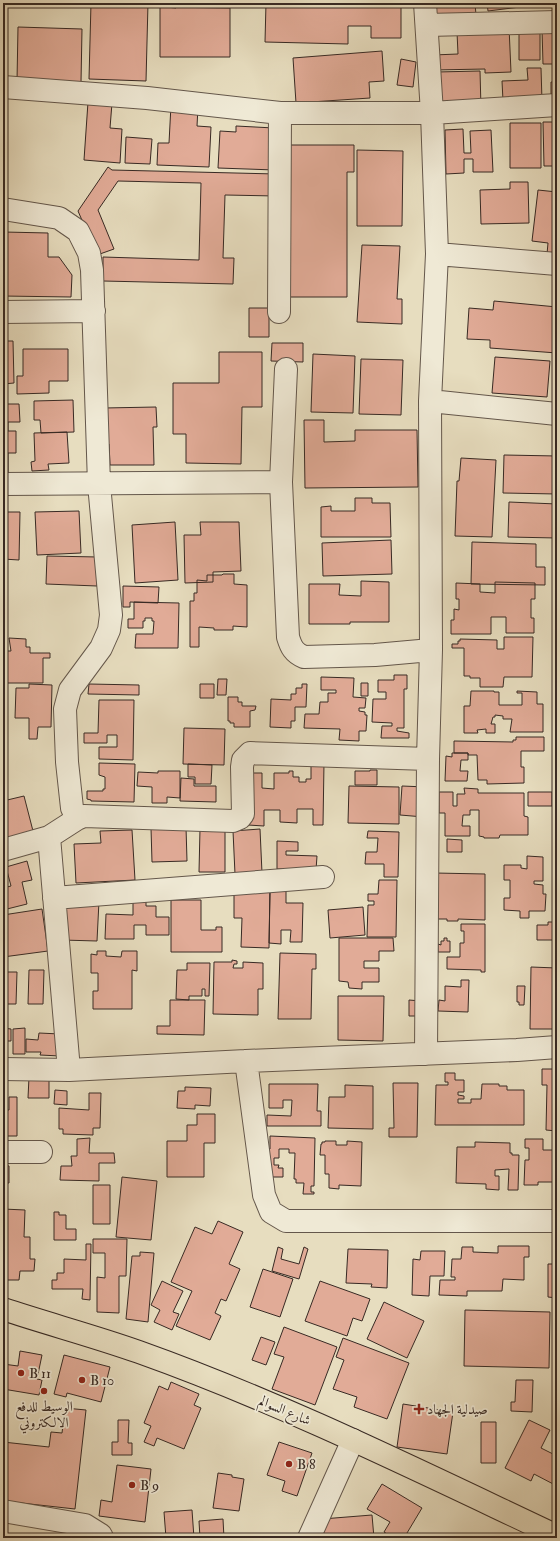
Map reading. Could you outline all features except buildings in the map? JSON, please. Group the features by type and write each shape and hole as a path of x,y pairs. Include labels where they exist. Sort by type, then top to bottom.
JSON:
{"main road":[{"name":"شارع السوالم","path":"3,1310 139,1352 252,1396 353,1440 557,1536"}],"street":[{"path":"426,3 437,254 430,401 432,650 428,759 426,1054"},
{"path":"427,25 557,22"},
{"path":"3,87 147,98 280,113 432,113 557,105"},
{"path":"279,312 280,113"},
{"path":"3,209 59,218 78,231 89,252 92,270 99,484 111,615 109,630 101,648 70,690 65,709 67,762 72,808 77,819"},
{"path":"437,254 557,264"},
{"path":"3,312 94,311"},
{"path":"286,369 281,482 288,638 292,649 297,654 304,657 432,650"},
{"path":"430,401 557,414"},
{"path":"3,484 281,482"},
{"path":"3,850 49,837 84,816 237,820 243,814 243,760 250,753 428,759"},
{"path":"49,837 69,1070"},
{"path":"54,898 323,877"},
{"path":"3,1069 69,1070 557,1047"},
{"path":"246,1061 264,1195 271,1212 286,1221 557,1221"},
{"path":"3,1152 41,1152"},
{"path":"309,1538 353,1440"},
{"path":"3,1511 85,1525 101,1535 102,1538"}],"place":[{"name":"B 11","path":"21,1373"},
{"name":"B 10","path":"82,1380"},
{"name":"الوسيط للدفع الالكتروني","path":"44,1391"},
{"name":"صيدلية الجهاد","path":"419,1409"},
{"name":"B 8","path":"289,1464"},
{"name":"B 9","path":"132,1485"}]}
